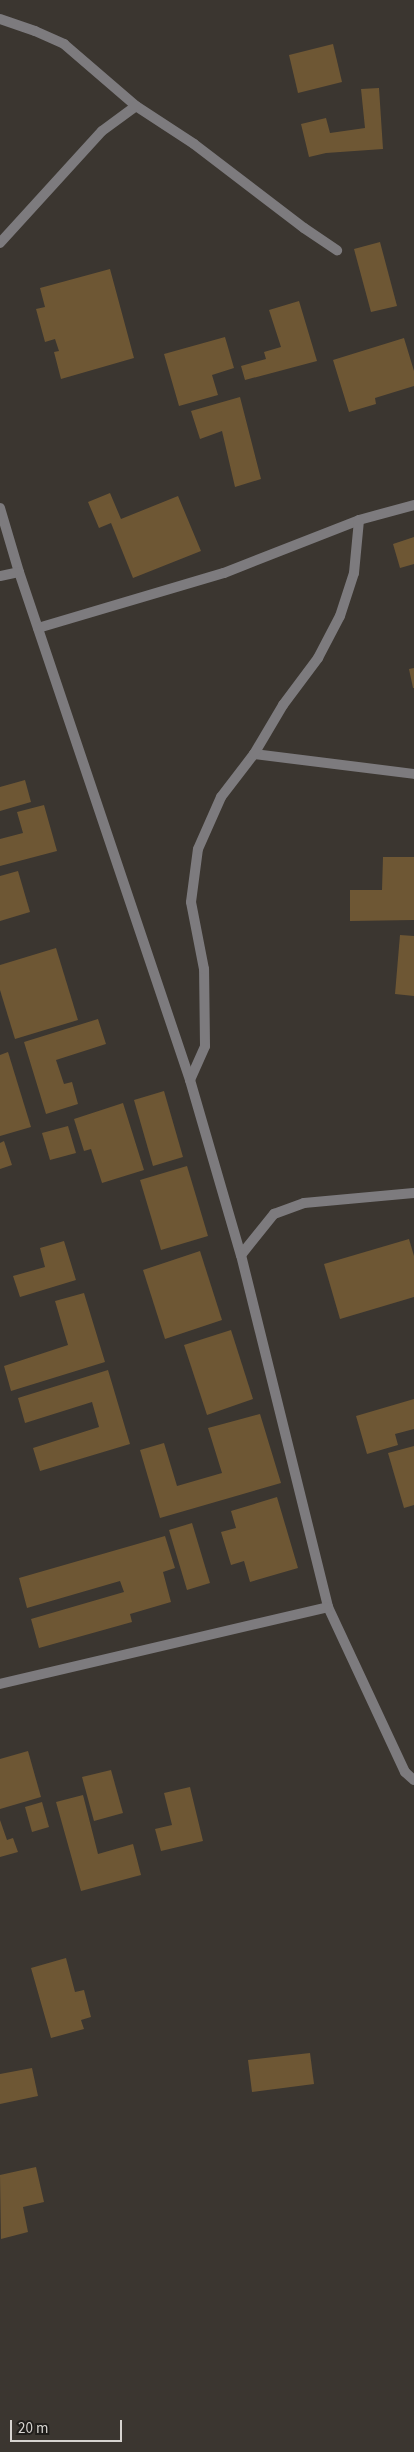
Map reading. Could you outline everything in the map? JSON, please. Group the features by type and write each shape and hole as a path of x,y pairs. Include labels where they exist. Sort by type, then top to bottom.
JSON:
{"street":[{"path":"0,19 35,31 64,44 136,106 194,144 304,228 337,250"},
{"path":"0,243 102,132 136,106"},
{"path":"38,628 224,573 359,520 414,505"},
{"path":"0,508 19,572 190,1080 241,1255 328,1607 405,1772 414,1780"},
{"path":"190,1080 205,1046 204,970 191,902 198,849 221,797 254,754 282,705 318,658 340,616 354,573 359,520"},
{"path":"0,576 19,572"},
{"path":"254,754 414,774"},
{"path":"241,1255 274,1214 304,1203 414,1193"},
{"path":"0,1684 328,1607"}],"building":[{"path":"333,44 342,82 298,93 289,55"},
{"path":"379,88 383,149 326,153 309,157 301,124 326,118 330,133 365,128 361,89"},
{"path":"380,242 397,306 371,312 354,249"},
{"path":"110,269 134,358 61,379 54,352 59,351 55,339 45,342 36,309 45,307 40,288"},
{"path":"299,301 317,361 245,380 241,366 266,359 264,352 281,347 269,310"},
{"path":"225,337 234,368 212,375 218,395 179,406 164,354"},
{"path":"404,338 414,371 414,386 375,398 376,404 349,412 333,360"},
{"path":"240,397 261,479 235,487 222,431 200,439 191,411"},
{"path":"110,493 121,519 178,496 201,551 133,578 111,523 99,528 88,502"},
{"path":"414,537 414,564 400,568 393,544"},
{"path":"414,668 414,688 413,688 409,669"},
{"path":"25,780 31,802 0,811 0,787"},
{"path":"44,805 57,851 0,866 0,839 23,833 17,812"},
{"path":"383,857 414,857 414,920 350,921 350,890 382,890"},
{"path":"18,871 30,912 0,921 0,876"},
{"path":"400,935 414,936 414,996 395,994"},
{"path":"56,948 78,1020 15,1039 0,990 0,965"},
{"path":"98,1019 106,1044 56,1060 64,1084 72,1082 78,1104 46,1114 24,1042"},
{"path":"8,1052 31,1127 0,1136 0,1055"},
{"path":"164,1091 183,1157 153,1166 134,1100"},
{"path":"123,1103 144,1170 102,1183 91,1149 84,1151 74,1119"},
{"path":"68,1126 76,1153 50,1160 42,1133"},
{"path":"4,1141 12,1165 0,1169 0,1143"},
{"path":"187,1166 208,1236 161,1250 140,1180"},
{"path":"409,1239 414,1256 414,1297 340,1319 324,1264"},
{"path":"64,1241 76,1280 20,1297 13,1276 45,1267 40,1248"},
{"path":"200,1251 222,1320 165,1339 143,1270"},
{"path":"84,1293 105,1362 11,1391 4,1366 68,1345 55,1301"},
{"path":"231,1330 253,1399 207,1415 184,1345"},
{"path":"108,1370 130,1444 40,1471 33,1448 99,1427 92,1402 25,1423 18,1398"},
{"path":"414,1399 414,1429 395,1434 398,1445 367,1454 356,1416"},
{"path":"260,1414 281,1483 160,1518 140,1450 164,1443 177,1486 222,1473 208,1428"},
{"path":"414,1446 414,1505 404,1508 388,1453"},
{"path":"277,1497 298,1568 250,1582 244,1561 231,1565 221,1532 236,1528 231,1511"},
{"path":"192,1523 210,1583 187,1590 169,1530"},
{"path":"165,1536 175,1568 163,1572 171,1602 130,1614 132,1622 39,1648 31,1619 124,1592 120,1581 27,1608 19,1578"},
{"path":"28,1751 41,1797 0,1809 0,1759"},
{"path":"111,1770 123,1813 94,1821 82,1777"},
{"path":"190,1787 203,1841 161,1851 155,1829 172,1825 164,1793"},
{"path":"83,1795 98,1854 133,1844 141,1875 81,1891 56,1802"},
{"path":"42,1802 49,1827 32,1832 25,1807"},
{"path":"0,1820 7,1840 13,1838 18,1852 0,1857"},
{"path":"66,1958 75,1992 84,1990 91,2017 81,2020 84,2029 51,2038 31,1968"},
{"path":"310,2053 314,2084 252,2092 248,2060"},
{"path":"32,2068 38,2096 0,2104 0,2074"},
{"path":"36,2167 44,2202 23,2207 28,2232 1,2239 0,2175"}]}
